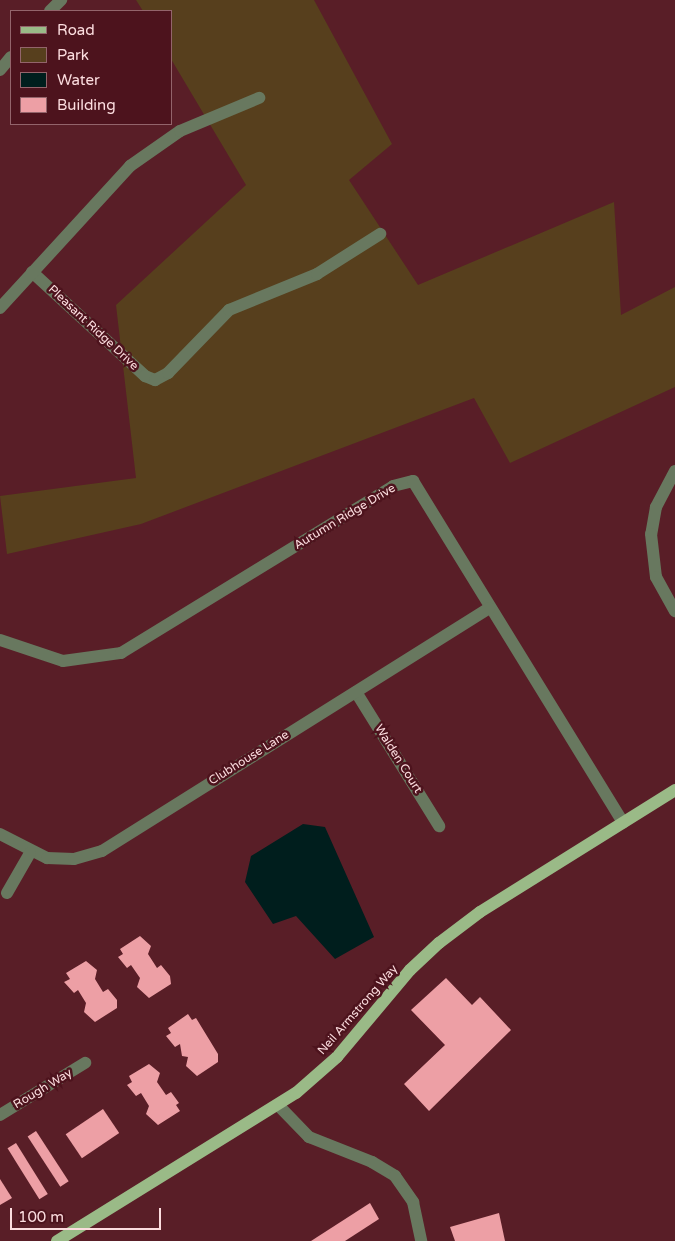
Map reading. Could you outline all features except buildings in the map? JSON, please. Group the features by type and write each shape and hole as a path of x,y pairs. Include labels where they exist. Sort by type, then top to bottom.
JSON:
{"main road":[{"name":"Neil Armstrong Way","path":"57,1241 278,1105 337,1057 410,970 439,943 480,912 675,790"}],"street":[{"path":"51,10 61,0"},
{"path":"0,70 10,58"},
{"path":"0,308 130,166 180,131 259,98"},
{"name":"Pleasant Ridge Drive","path":"32,272 145,376 155,380 168,373 230,310 317,274 380,234"},
{"path":"675,471 656,507 651,534 656,577 675,611"},
{"name":"Autumn Ridge Drive","path":"0,640 63,661 121,653 393,486 413,481 489,608 623,823"},
{"name":"Clubhouse Lane","path":"0,834 30,853 74,859 102,850 489,608"},
{"name":"Walden Court","path":"356,692 439,826"},
{"path":"7,893 30,853"},
{"name":"Rough Way","path":"0,1115 86,1063"},
{"path":"278,1105 309,1137 372,1162 395,1176 412,1202 421,1241"}],"green space":[{"path":"136,0 314,0 392,144 349,180 418,285 614,202 621,315 675,287 675,387 510,463 474,398 141,524 7,554 0,496 136,478 116,305 246,185 172,61 172,10 142,10"}],"water":[{"path":"303,824 325,827 374,937 335,959 296,916 273,924 245,882 251,856"}]}
